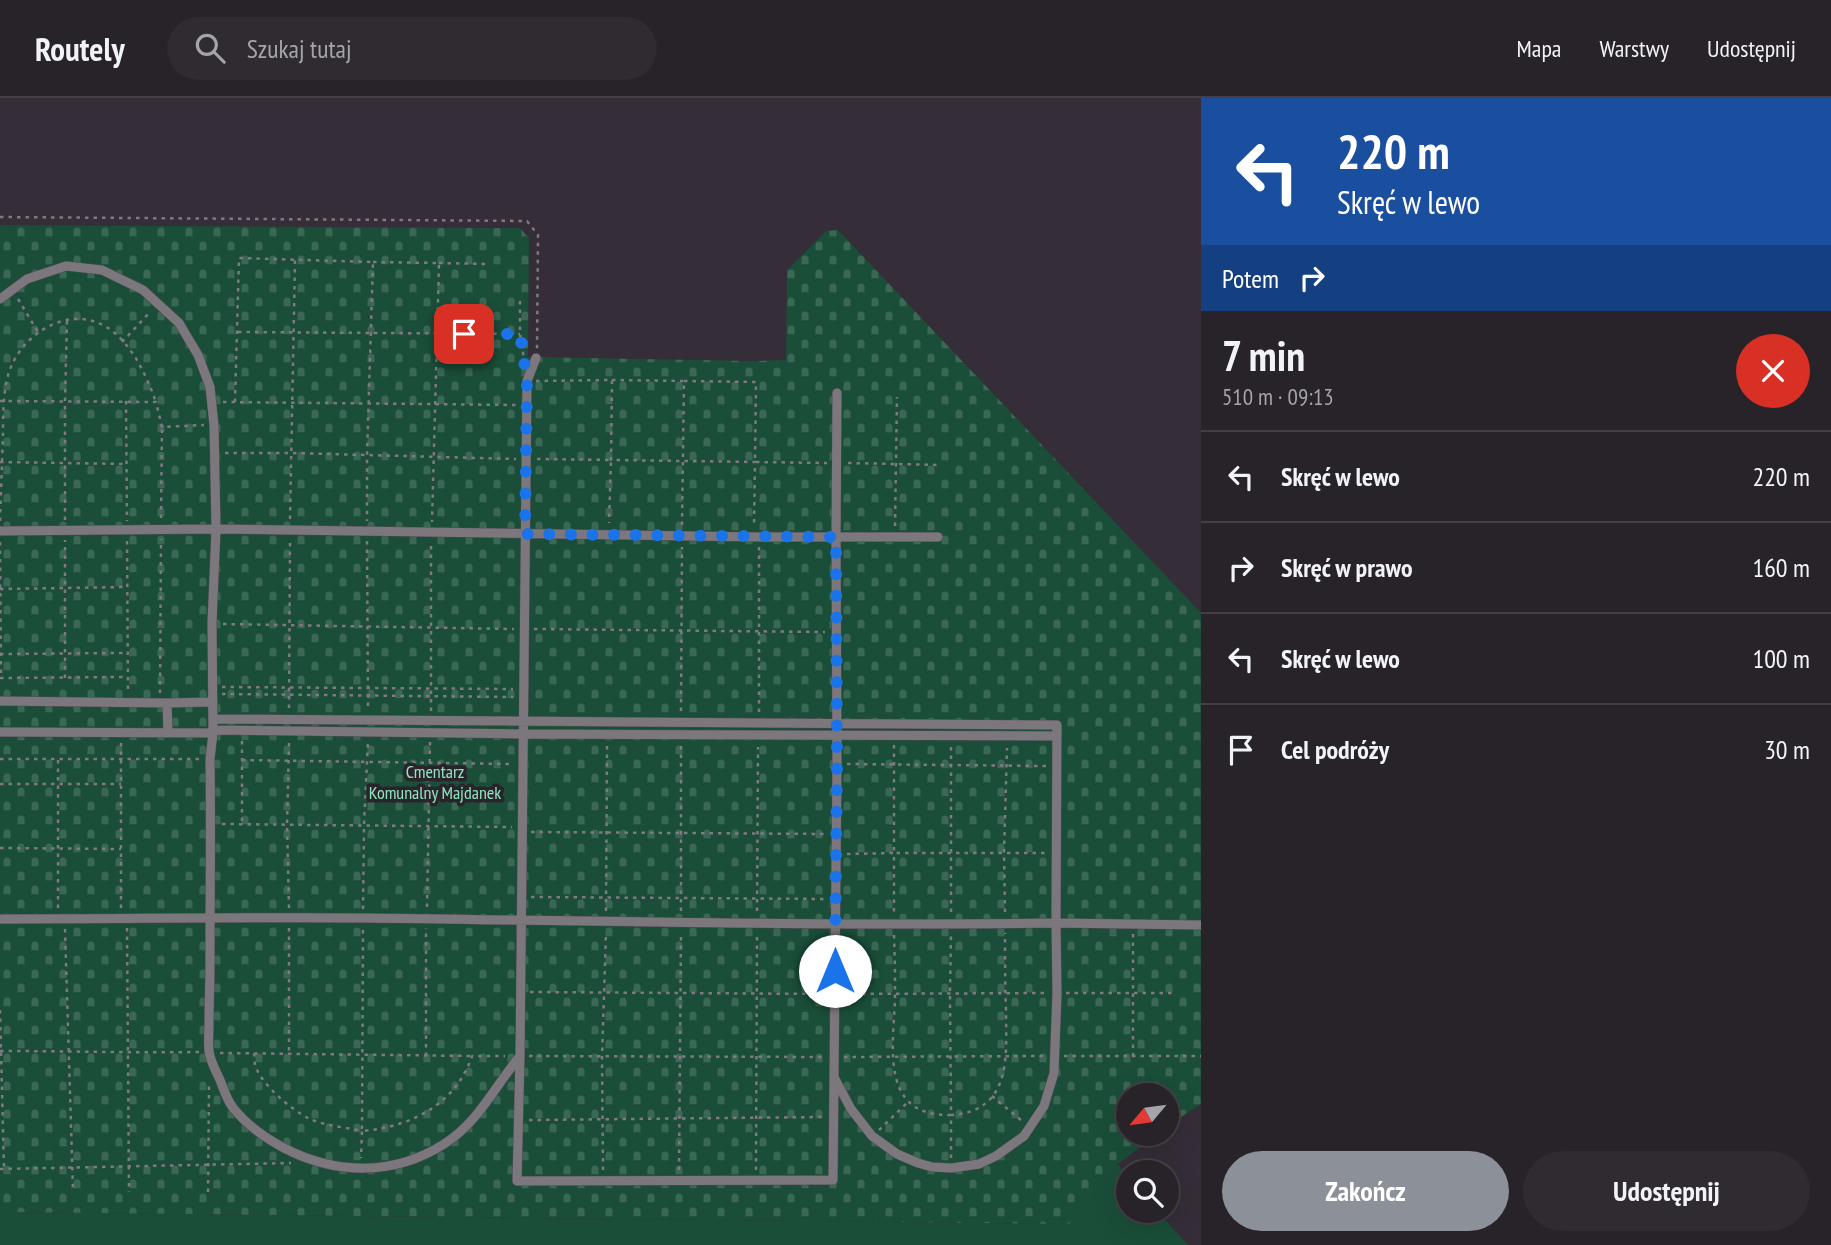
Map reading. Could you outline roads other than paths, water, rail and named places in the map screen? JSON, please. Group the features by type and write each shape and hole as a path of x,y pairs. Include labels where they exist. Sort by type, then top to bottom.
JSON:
{"street":[{"path":"0,299 27,279 66,266 102,270 143,290 179,323 198,355 210,387 215,425 216,529 210,760 209,1052 233,1108 268,1140 298,1155 329,1165 360,1169 387,1167 424,1155 454,1138 488,1103 501,1079 520,1056"},
{"path":"536,358 527,381 517,1181 833,1180 837,854 837,393"},
{"path":"0,531 216,529 938,537"},
{"path":"0,701 163,703 213,694"},
{"path":"163,703 168,733"},
{"path":"213,719 1057,725 1055,1056 1052,1083 1044,1106 1030,1129 1017,1143 979,1164 951,1168 932,1167 897,1154 872,1136 851,1109 834,1077"},
{"path":"0,732 1057,736"},
{"path":"0,919 363,918 681,923 1201,925"}],"park label":[{"name":"Cmentarz Komunalny Majdanek","path":"435,782"}]}
